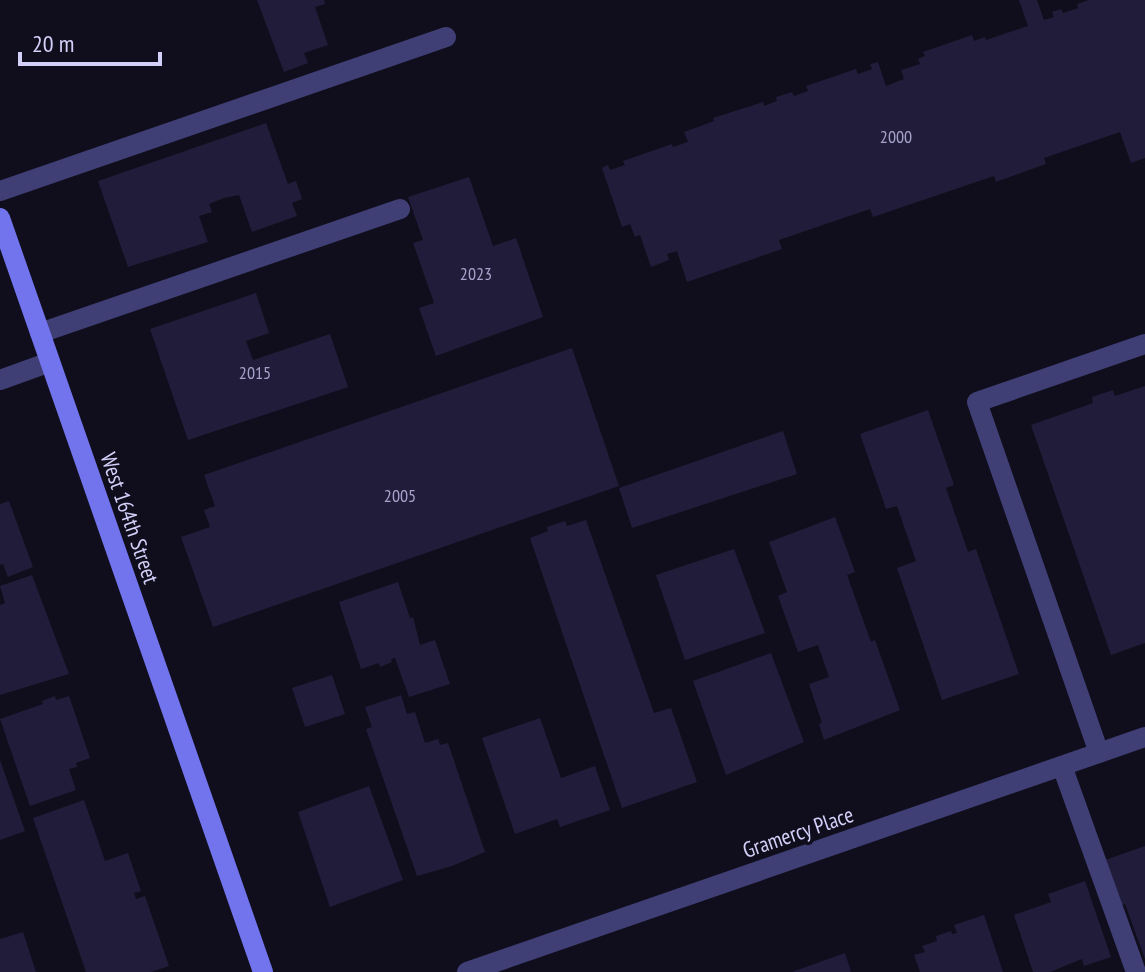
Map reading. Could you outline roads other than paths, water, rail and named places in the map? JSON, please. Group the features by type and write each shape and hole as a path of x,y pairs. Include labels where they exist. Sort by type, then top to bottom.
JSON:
{"main road":[{"name":"West 164th Street","path":"0,218 263,972"}],"street":[{"path":"0,191 446,37"},
{"path":"40,333 400,209"},
{"path":"1099,753 977,402 1145,344"},
{"path":"0,380 50,362"},
{"name":"Gramercy Place","path":"467,972 1145,737"},
{"path":"1062,766 1136,972"}]}
